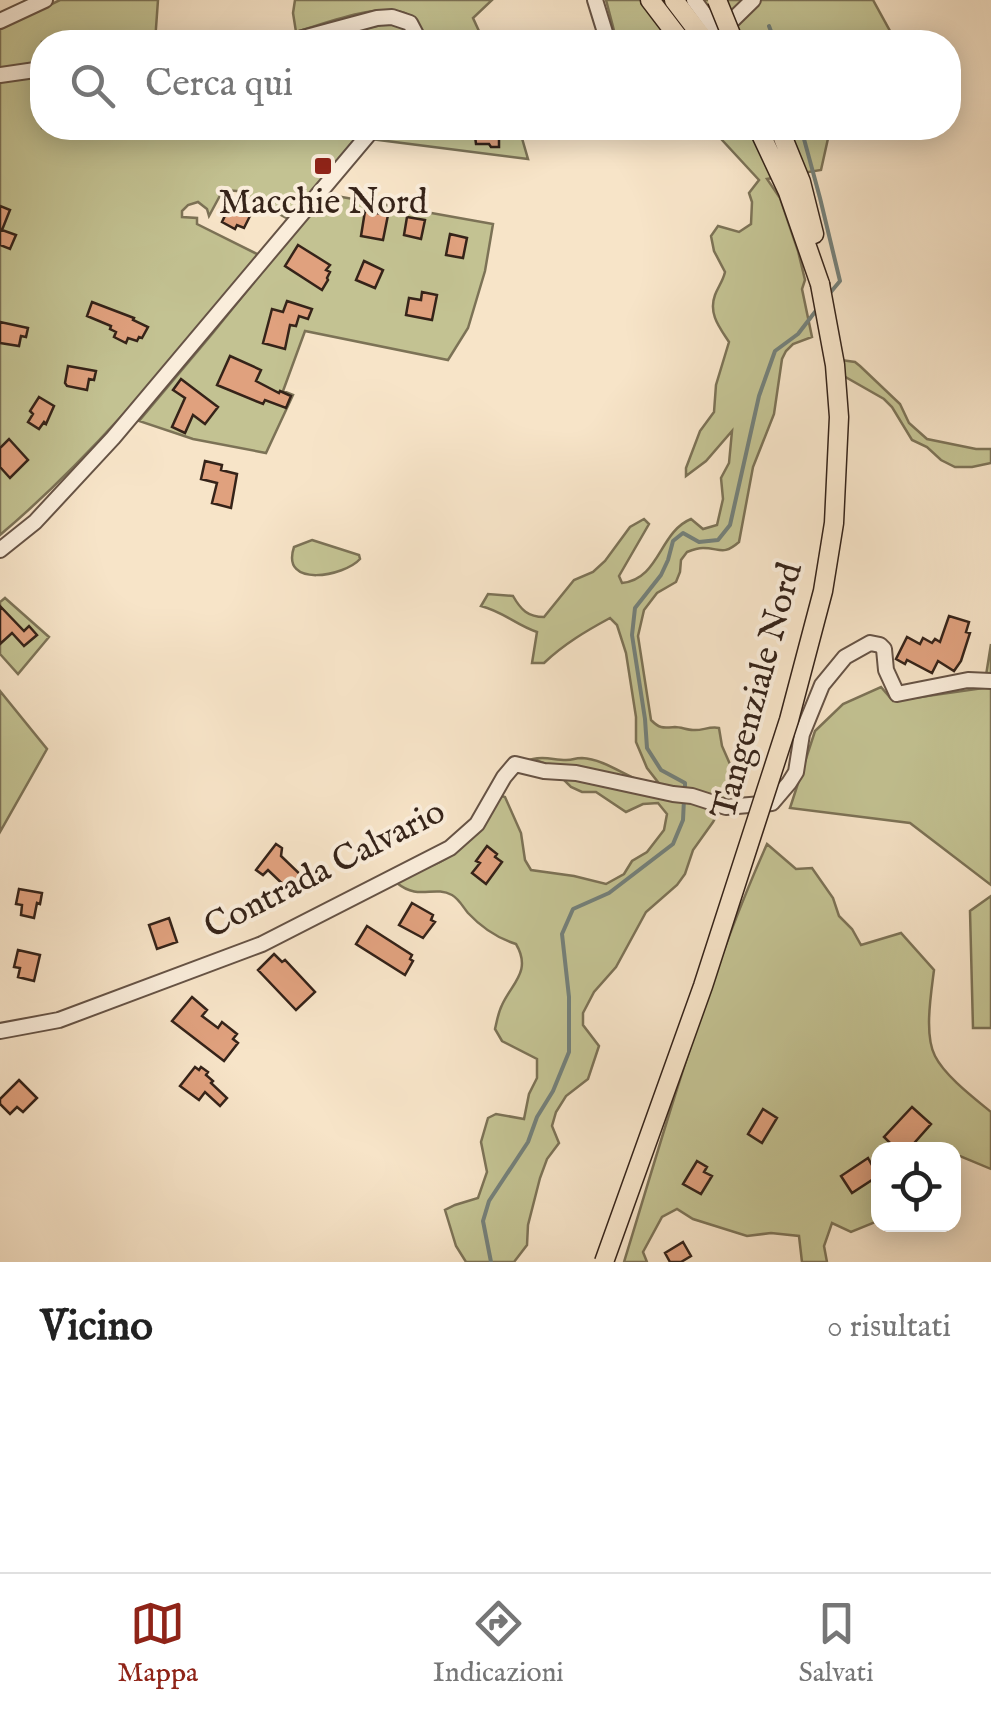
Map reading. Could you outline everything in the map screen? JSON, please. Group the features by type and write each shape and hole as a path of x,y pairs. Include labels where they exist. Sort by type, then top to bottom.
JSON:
{"main road":[{"path":"650,0 673,30"},
{"path":"674,0 706,30"},
{"path":"717,0 717,30"},
{"path":"752,140 788,192"},
{"name":"Tangenziale Nord","path":"604,1262 715,948 789,720 823,591 834,524 839,417 835,365 820,284 788,192 764,140"},
{"path":"784,140 801,182 820,255 820,284"}],"street":[{"path":"0,22 45,0"},
{"path":"595,0 604,30"},
{"path":"694,0 711,30"},
{"path":"726,30 753,0"},
{"path":"332,30 392,17 410,23 414,30"},
{"path":"0,75 30,71"},
{"path":"0,550 34,522 113,438 364,140"},
{"name":"Contrada Calvario","path":"0,1031 59,1020 262,944 450,848 477,824 515,764 544,771 576,772 726,807 772,803 796,772 802,734 822,685 845,657 870,643 884,649 886,670 897,694 968,680 991,682"}],"shaded area":[{"path":"60,0 158,0 156,30 30,30 30,140 356,140 290,220 237,191 223,190 209,216 198,202 182,211 182,217 197,218 197,224 259,255 103,436 0,535 0,29"},
{"path":"295,0 492,0 473,18 478,30 421,30 409,15 384,10 296,30"},
{"path":"606,0 873,0 889,30 614,30"},
{"path":"384,24 404,30 359,30"},
{"path":"379,140 522,140 528,159"},
{"path":"722,140 828,140 821,170 767,179 780,198 798,251 812,337 793,344 782,359 774,414 753,467 739,542 725,550 701,548 687,552 676,582 657,593 644,610 638,636 651,720 665,728 719,728 733,771 729,792 693,850 685,874 646,912 616,967 594,992 583,1013 583,1025 599,1046 588,1079 566,1096 556,1112 552,1126 559,1143 540,1178 527,1245 514,1262 466,1262 456,1246 445,1210 478,1198 487,1172 481,1142 488,1118 496,1114 524,1119 537,1078 537,1059 502,1041 495,1029 522,962 516,944 484,928 452,895 412,891 397,883 458,849 498,795 505,797 521,833 525,860 531,870 606,884 624,874 664,830 667,814 658,803 643,804 626,812 596,792 571,787 549,765 533,759 589,759 661,786 647,768 636,742 626,653 617,625 610,618 544,663 532,663 537,632 481,606 488,594 513,596 526,612 544,617 574,580 593,572 630,527 644,519 649,524 619,576 622,583 644,573 680,525 691,519 703,529 717,525 723,499 721,478 729,463 732,431 706,461 686,476 700,431 714,412 716,385 729,342 714,315 713,302 725,272 711,236 718,226 739,232 751,224 749,193 759,180"},
{"path":"325,194 493,224 485,271 468,328 448,360 305,331 283,391 293,395 266,453 193,439 139,421 212,334"},
{"path":"841,360 860,366 900,404 909,423 927,439 991,449 991,463 955,467 941,460 912,440 884,399 842,375"},
{"path":"312,540 359,555 360,559 329,574 305,574 296,569 292,560 294,547"},
{"path":"5,598 49,637 18,674 0,654 0,602"},
{"path":"991,644 991,885 910,823 790,808 815,731 843,704 881,687 893,701 984,688"},
{"path":"0,691 47,749 0,832"},
{"path":"767,844 796,869 812,868 861,945 901,933 934,970 929,1014 935,1056 960,1086 991,1112 991,1169 961,1156 961,1142 871,1142 871,1224 851,1232 832,1223 824,1246 827,1262 802,1262 799,1236 747,1236 693,1219 677,1209 662,1217 643,1252 647,1262 624,1262 672,1104 745,895"},
{"path":"991,896 991,1028 973,1028 970,911"}],"building":[{"path":"476,140 499,140 499,147 476,144"},
{"path":"233,199 252,212 244,228 237,225 235,229 222,222"},
{"path":"0,206 10,210 2,230 16,235 10,249 0,245"},
{"path":"365,211 388,215 383,240 361,236"},
{"path":"407,217 425,220 421,239 404,235"},
{"path":"450,234 467,238 463,258 446,255"},
{"path":"298,245 330,265 322,290 285,266"},
{"path":"364,261 383,270 375,288 356,280"},
{"path":"422,292 437,295 432,320 406,315 409,298 421,300"},
{"path":"287,301 312,309 308,319 299,316 296,326 290,325 285,349 263,343 272,309 283,312"},
{"path":"92,302 148,327 142,338 128,338 126,343 114,337 116,332 111,326 87,316"},
{"path":"0,322 28,328 19,346 0,343"},
{"path":"230,356 261,370 256,381 291,396 286,408 265,400 263,404 217,385"},
{"path":"68,366 96,371 87,390 67,386"},
{"path":"181,379 218,407 205,424 193,415 185,433 172,427 185,398 173,390"},
{"path":"39,397 54,406 46,424 39,429 28,422"},
{"path":"9,439 28,460 10,478 0,467 0,448"},
{"path":"205,461 237,474 231,508 212,503 217,483 201,479"},
{"path":"0,606 24,631 29,626 37,635 24,646 12,633 0,644"},
{"path":"949,616 969,622 966,632 970,633 954,671 938,661 932,673 907,660 905,664 896,659 907,637 920,644 923,638 940,642"},
{"path":"276,844 282,848 281,856 305,879 292,893 268,870 263,875 256,870"},
{"path":"487,846 502,862 486,884 472,873"},
{"path":"19,889 42,893 34,918 21,915 22,905 16,904"},
{"path":"412,903 433,915 431,920 435,922 423,938 399,925"},
{"path":"169,918 177,942 157,949 149,925"},
{"path":"367,926 412,955 405,975 356,944"},
{"path":"18,950 40,955 34,981 18,977 20,968 14,967"},
{"path":"274,954 282,962 285,960 315,992 296,1010 258,970"},
{"path":"192,997 207,1010 202,1016 218,1028 222,1022 237,1034 233,1039 238,1043 224,1061 172,1021"},
{"path":"195,1067 208,1072 211,1083 227,1098 220,1106 205,1092 199,1100 180,1086"},
{"path":"19,1080 37,1098 23,1112 17,1107 10,1114 0,1099"},
{"path":"912,1107 931,1124 915,1142 889,1142 884,1137"},
{"path":"763,1109 777,1118 762,1143 748,1134"},
{"path":"868,1158 871,1163 871,1181 852,1193 841,1176"},
{"path":"697,1161 712,1176 701,1194 683,1184"},
{"path":"683,1242 691,1256 681,1262 670,1262 665,1253"}],"waterway":[{"path":"769,26 770,30"},
{"path":"804,140 840,281 830,293"},
{"path":"685,790 685,783 661,770 647,748 632,635 635,608 661,575 673,541 683,533 699,542 718,540 730,525 759,396 775,351 798,334 818,308"},
{"path":"491,1262 483,1221 489,1201 528,1142 569,1052 569,997 562,934 573,909 609,893 673,844 683,820 684,799"}],"place":[{"name":"Macchie Nord","path":"323,166"}]}
